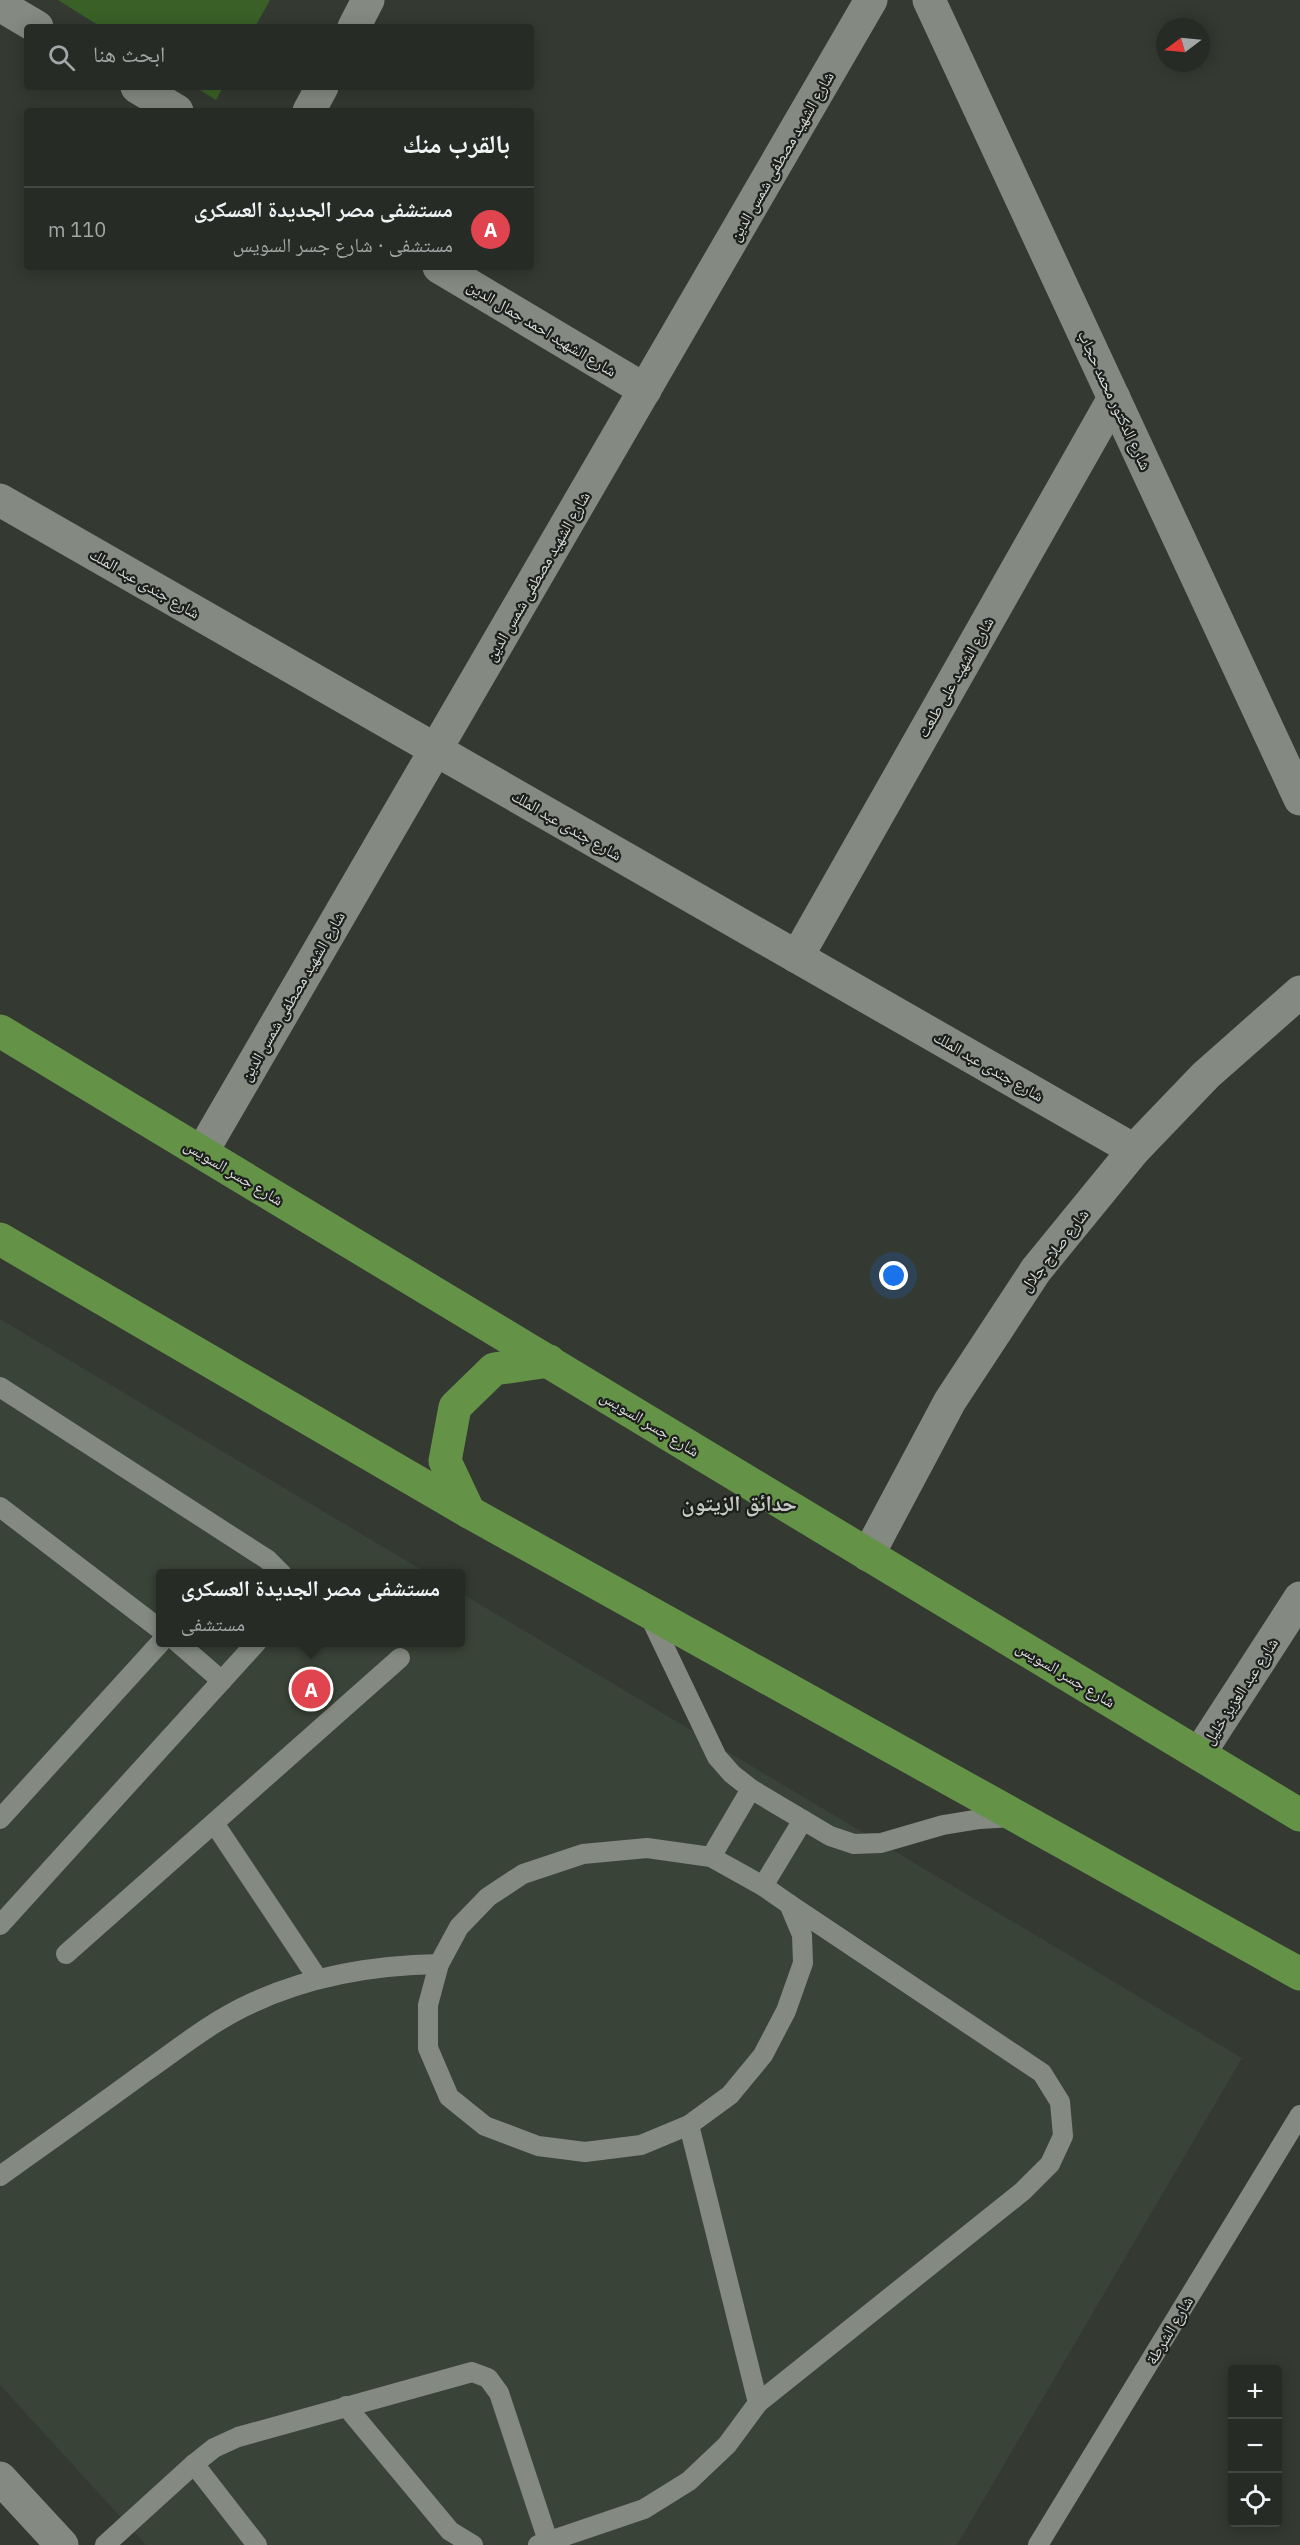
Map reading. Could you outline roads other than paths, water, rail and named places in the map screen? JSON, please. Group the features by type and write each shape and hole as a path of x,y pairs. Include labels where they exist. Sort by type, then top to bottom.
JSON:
{"main road":[{"name":"شارع جسر السويس","path":"0,1031 1300,1815"},
{"path":"0,1239 469,1512 1300,1974"},
{"path":"469,1512 445,1461 455,1407 494,1369 549,1361"}],"street":[{"path":"356,24 369,0"},
{"name":"شارع الشهيد مصطفى شمس الدين","path":"202,1152 871,0"},
{"name":"شارع الدكتور محمد حجاب","path":"929,0 1300,799"},
{"path":"0,5 32,24"},
{"path":"142,90 172,108"},
{"path":"311,108 320,90"},
{"name":"شارع الشهيد احمد جمال الدين","path":"444,270 645,390"},
{"name":"شارع الشهيد على طلعت","path":"797,957 1114,398"},
{"name":"شارع جندى عبد الملك","path":"0,500 1134,1150"},
{"name":"شارع صلاح جلال","path":"868,1555 950,1401 1036,1270 1134,1150 1206,1075 1300,992"},
{"name":"شارع عبد العزيز خليل","path":"1199,1754 1300,1598"},
{"path":"0,2478 62,2545"}],"lane":[{"path":"0,1387 268,1560 277,1569"},
{"path":"0,1507 156,1626"},
{"path":"647,1610 717,1757 732,1774 751,1789 830,1836 854,1844 881,1843 943,1825 980,1819 1018,1817"},
{"path":"0,1818 156,1647"},
{"path":"183,1647 222,1681"},
{"path":"0,1925 253,1647"},
{"path":"66,1954 400,1658"},
{"path":"711,1857 751,1789"},
{"path":"764,1886 803,1820"},
{"path":"214,1823 318,1978"},
{"path":"105,2545 214,2448 238,2437 472,2372 488,2378 499,2393 543,2543 586,2537 644,2509 689,2481 727,2445 758,2403 1023,2191 1050,2164 1063,2136 1060,2102 1042,2073 764,1886 711,1857 647,1848 583,1854 523,1874 488,1897 459,1927 439,1964 428,2005 428,2048 449,2097 485,2126 538,2146 585,2152 641,2145 689,2125 730,2096 763,2055 786,2011 803,1963 802,1935 789,1904"},
{"path":"0,2176 190,2040 252,2003 318,1978 358,1969 399,1964 439,1964"},
{"name":"شارع الشرطة","path":"1038,2545 1300,2115"},
{"path":"689,2125 758,2403"},
{"path":"346,2406 450,2531 473,2545"},
{"path":"194,2464 257,2545"}],"place":[{"name":"مستشفى مصر الجديدة العسكرى","path":"311,1689"}],"district":[{"name":"حدائق الزيتون","path":"739,1502"}]}
